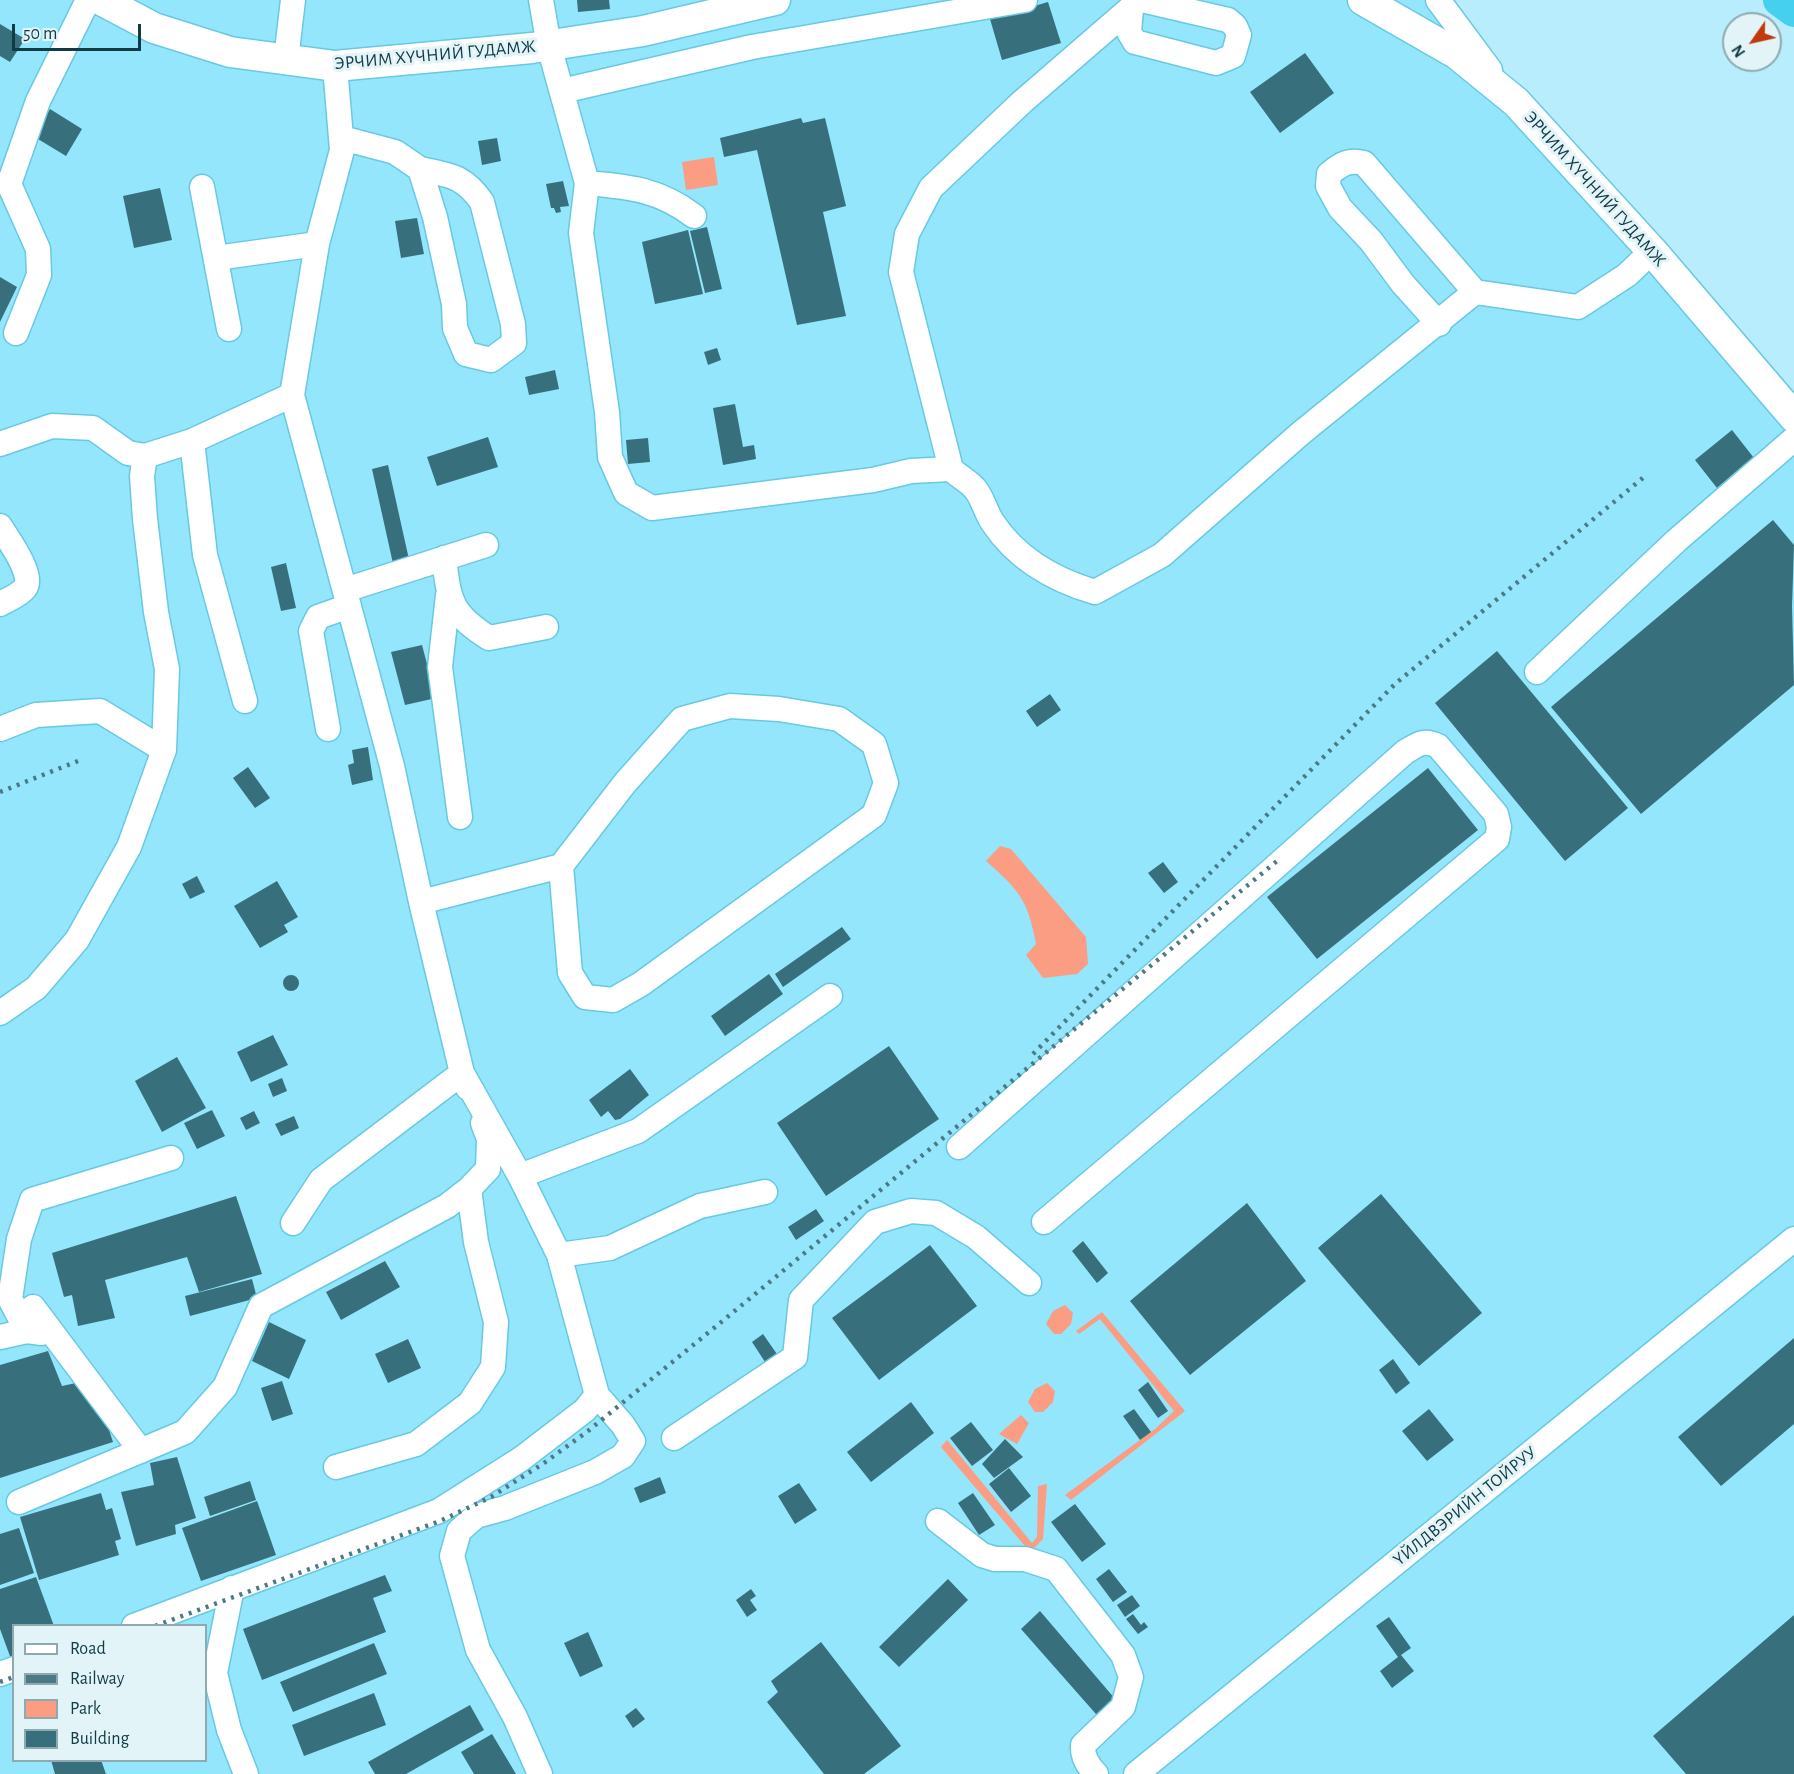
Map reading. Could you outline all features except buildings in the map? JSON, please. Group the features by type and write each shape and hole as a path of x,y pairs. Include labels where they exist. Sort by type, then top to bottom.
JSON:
{"main road":[{"name":"ЭРЧИМ ХҮЧНИЙ ГУДАМЖ","path":"101,0 154,28 230,52 335,66 549,46 643,31 775,0"},
{"name":"ЭРЧИМ ХҮЧНИЙ ГУДАМЖ","path":"1369,1 1456,54 1516,102 1652,251 1794,417"}],"street":[{"path":"16,333 39,275 38,249 9,184 38,101 88,0"},
{"path":"286,59 293,0"},
{"path":"541,0 549,46 587,183 581,232 607,412 610,457 626,493 652,508 851,483 911,471 951,469"},
{"path":"562,91 752,47 1024,0"},
{"path":"1438,0 1462,35 1516,102"},
{"path":"1131,2 931,188 907,234 901,272 951,469 976,490 994,524 1020,552 1044,572 1069,584 1095,592 1162,555 1301,433 1439,324 1474,292"},
{"path":"19,1502 185,1432 225,1387 261,1306 447,1206 469,1189 488,1168 489,1139 462,1073 421,902 392,766 292,395 317,244 342,150 335,66"},
{"path":"342,138 395,152 420,169 455,176 471,186 482,202 513,324 514,343 492,360 466,354 455,328 454,304 435,217 420,169"},
{"path":"1439,324 1403,284 1371,241 1340,208 1328,186 1329,174 1340,165 1354,160 1365,163 1474,292 1578,307 1627,275 1652,251"},
{"path":"587,183 640,188 673,201 694,216"},
{"path":"202,187 229,329"},
{"path":"216,258 317,244"},
{"path":"0,444 52,426 93,428 128,453 145,456 192,441 292,395"},
{"path":"1537,672 1676,541 1794,439"},
{"path":"192,441 205,555 245,701"},
{"path":"0,1013 36,988 77,940 129,847 164,750 167,669 156,612 146,519 142,476 145,456"},
{"path":"0,526 24,567 28,580 25,588 0,604"},
{"path":"328,729 310,631 318,617 347,598 444,558 486,545"},
{"path":"444,558 448,595 440,667 460,817"},
{"path":"448,595 465,622 489,638 546,627"},
{"path":"421,902 561,866 625,783 682,719 730,706 779,709 839,719 874,744 886,783 874,815 641,984 613,1000 585,997 570,973 561,866"},
{"path":"0,729 36,715 100,711 164,750"},
{"path":"959,1147 1405,752 1420,742 1428,741 1438,746 1496,814 1499,827 1497,839 1044,1222"},
{"path":"520,1176 638,1131 830,996"},
{"path":"462,1073 520,1176 559,1255 597,1395 623,1425 633,1441 623,1456 595,1472 505,1508 476,1515 459,1531 452,1556 478,1650 515,1717 540,1774"},
{"path":"293,1223 328,1174 462,1073"},
{"path":"27,1331 5,1288 32,1200 171,1158"},
{"path":"336,1467 416,1444 470,1403 493,1367 495,1322 476,1242 469,1189"},
{"path":"559,1255 610,1248 700,1206 765,1192"},
{"path":"674,1438 795,1357 801,1300 875,1221 911,1211 936,1213 976,1237 1029,1283"},
{"name":"ҮЙЛДВЭРИЙН ТОЙРУУ","path":"1136,1774 1794,1239"},
{"path":"33,1307 141,1451"},
{"path":"0,1337 27,1331 54,1335"},
{"path":"139,1624 439,1511 521,1459 585,1410 597,1395"},
{"path":"938,1521 982,1555 995,1559 1025,1559 1056,1569 1123,1655 1131,1677 1123,1707 1083,1745 1083,1752 1089,1767 1096,1774"},
{"path":"232,1588 215,1673 229,1730 246,1774"}],"shaded area":[{"path":"0,0 1434,0 1794,440 1794,1774 0,1774"}],"green space":[{"path":"714,157 718,185 686,190 682,162"},
{"path":"1000,846 1011,849 1086,937 1088,964 1077,974 1043,978 1026,955 1036,944 1025,906 1014,888 986,861"},
{"path":"1065,1305 1073,1313 1071,1324 1061,1334 1054,1334 1046,1324 1053,1311"},
{"path":"1102,1312 1185,1411 1071,1500 1065,1495 1155,1429 1174,1411 1100,1319 1079,1334 1076,1331"},
{"path":"1047,1383 1055,1391 1053,1402 1043,1412 1035,1412 1028,1402 1035,1389"},
{"path":"1021,1415 1029,1423 1017,1444 999,1434"},
{"path":"947,1440 1032,1543 1037,1537 1038,1486 1047,1484 1043,1539 1030,1552 941,1447"}],"waterway":[{"path":"1779,0 1794,11"}],"railway":[{"path":"1033,1054 1395,684 1644,477"},
{"path":"0,792 78,761"},
{"path":"160,1624 440,1521 491,1497 544,1463 588,1431 725,1319 1277,861"},
{"path":"0,1682 12,1678"}]}
